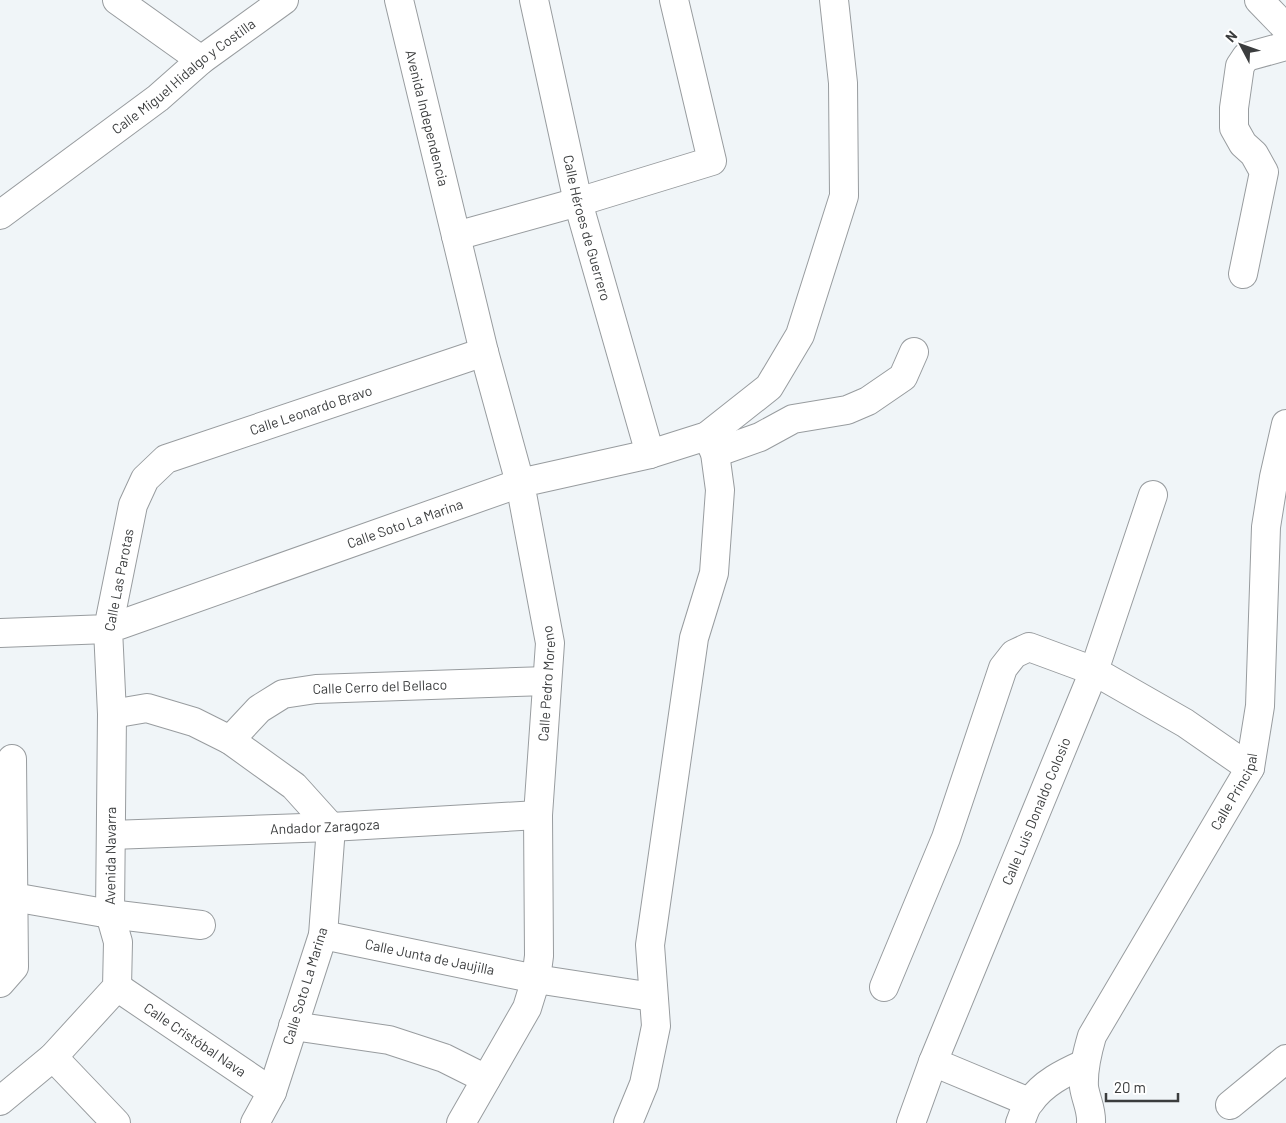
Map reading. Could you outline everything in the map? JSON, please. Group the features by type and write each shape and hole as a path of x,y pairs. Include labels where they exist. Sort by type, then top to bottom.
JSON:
{"street":[{"path":"117,0 201,60"},
{"name":"Calle Miguel Hidalgo y Costilla","path":"0,215 158,98 201,60 284,0"},
{"name":"Avenida Independencia","path":"399,0 456,236"},
{"name":"Calle Héroes de Guerrero","path":"534,0 578,202 650,454"},
{"path":"456,236 578,202 712,161 674,0"},
{"path":"628,1123 644,1084 656,1026 650,945 694,638 714,573 720,490 712,444 769,387 800,335 844,196 843,83 834,0"},
{"path":"1259,0 1286,28"},
{"path":"1243,274 1264,172 1254,154 1243,144 1234,128 1234,108 1240,66 1246,58 1286,46"},
{"name":"Calle Pedro Moreno","path":"456,236 484,352 520,483 550,643 538,815 539,956 536,979 527,1008 461,1123"},
{"name":"Calle Leonardo Bravo","path":"145,479 166,459 484,352"},
{"name":"Calle Soto La Marina","path":"0,634 108,629 520,483 650,454 760,437 793,419 847,410 868,400 903,377 914,352"},
{"name":"Calle Principal","path":"1091,1123 1092,1114 1084,1089 1084,1064 1092,1036 1250,768 1260,706 1266,527 1274,477 1286,424"},
{"name":"Calle Las Parotas","path":"112,714 108,629 134,505 145,479"},
{"name":"Calle Luis Donaldo Colosio","path":"911,1123 933,1062 1094,671 1153,496"},
{"path":"884,987 946,838 1003,668 1014,654 1029,647 1094,671 1185,723 1250,768"},
{"name":"Calle Cerro del Bellaco","path":"230,740 259,709 282,694 316,689 547,681"},
{"path":"112,714 147,708 194,722 230,740 294,786 331,827"},
{"name":"Avenida Navarra","path":"112,714 110,914 118,942 117,988"},
{"path":"0,984 14,967 7,897 12,760"},
{"name":"Andador Zaragoza","path":"111,835 331,827 538,815"},
{"name":"Calle Soto La Marina","path":"255,1123 272,1092 323,935 331,827"},
{"path":"7,897 110,914 201,925"},
{"name":"Calle Junta de Jaujilla","path":"323,935 536,979 653,997"},
{"path":"0,1101 53,1057 117,988"},
{"name":"Calle Cristóbal Nava","path":"117,988 272,1092"},
{"path":"294,1026 389,1040 444,1058 486,1079"},
{"path":"53,1057 116,1123"},
{"path":"1230,1105 1286,1059"},
{"path":"933,1062 1025,1113 1046,1085 1084,1064"}]}
